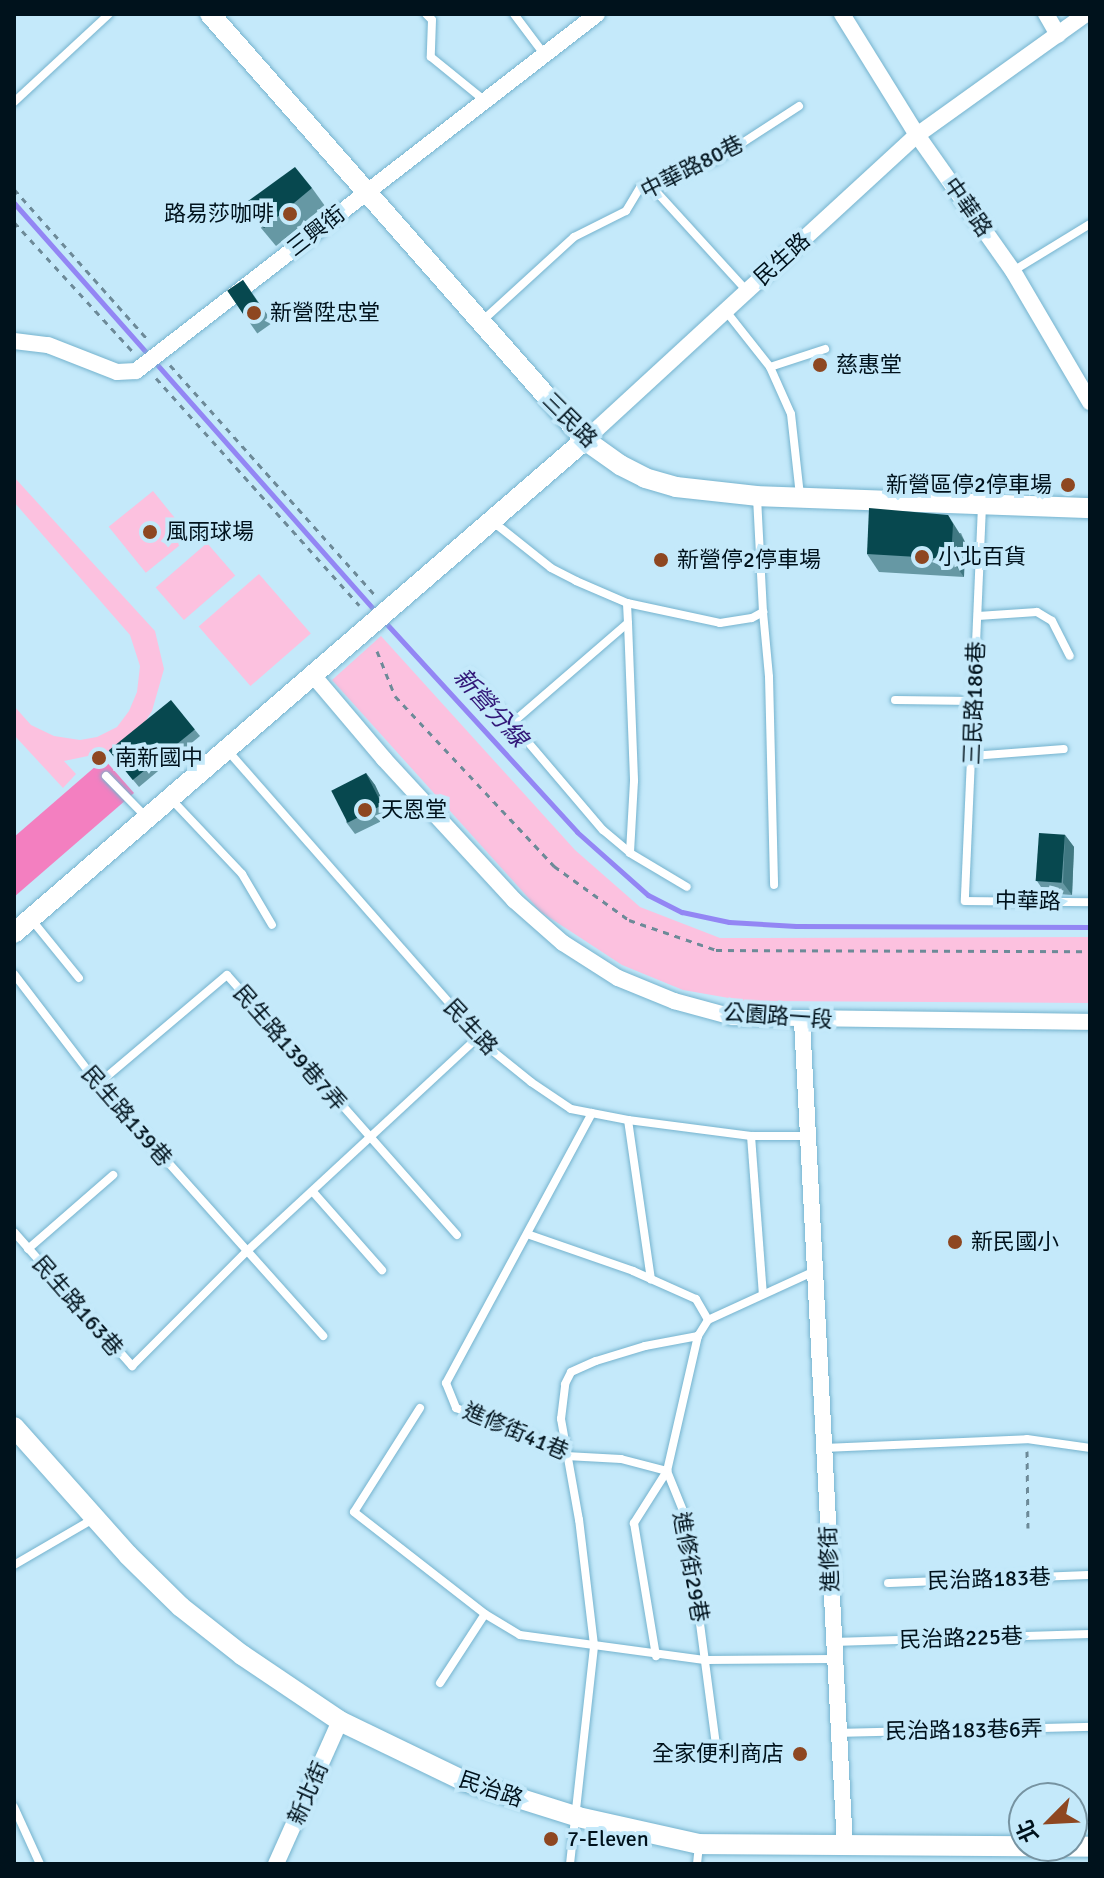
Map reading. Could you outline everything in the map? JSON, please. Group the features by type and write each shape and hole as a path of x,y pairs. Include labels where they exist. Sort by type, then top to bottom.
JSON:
{"street":[{"name":"三民路","path":"210,14 585,440 645,478 676,487 757,496 1090,508"},
{"name":"三興街","path":"144,364 597,14"},
{"name":"中華路","path":"842,14 917,135 1013,271 1090,402"},
{"path":"1046,14 1058,35"},
{"name":"民生路","path":"14,933 172,800 312,674 585,440 917,135 1086,14"},
{"path":"14,341 48,345 117,372 136,371 144,364"},
{"name":"公園路一段","path":"312,674 384,759 514,900 563,943 618,978 674,1001 733,1017 802,1021 1090,1022"},
{"name":"進修街","path":"802,1021 845,1856"},
{"name":"民治路","path":"14,1427 94,1518 181,1607 242,1655 340,1721 464,1781 698,1854 845,1856 1090,1847"},
{"name":"新北街","path":"276,1864 340,1721"}],"lane":[{"path":"14,102 109,14"},
{"path":"426,14 432,20 431,57 484,100"},
{"path":"514,14 544,54"},
{"name":"中華路80巷","path":"480,323 574,237 626,211 640,188 652,187 716,160 799,106"},
{"path":"652,187 747,291"},
{"path":"1013,271 1090,224"},
{"path":"725,310 770,367 791,414 801,496"},
{"path":"770,367 825,349"},
{"path":"757,496 769,677 774,885"},
{"name":"三民路186巷","path":"965,901 982,505"},
{"path":"491,521 551,568 627,603 720,623 752,618 763,612"},
{"path":"627,603 634,781 630,853"},
{"path":"978,616 1037,612 1052,621 1070,656"},
{"path":"512,723 628,623"},
{"path":"470,674 603,830 630,853 687,887"},
{"path":"895,700 974,701"},
{"path":"972,756 1064,749"},
{"name":"民生路","path":"228,750 478,1037 531,1082 571,1109 628,1120 751,1136 808,1136"},
{"path":"106,776 148,820"},
{"path":"172,800 242,874 272,925"},
{"name":"中華路","path":"965,901 1090,902"},
{"path":"30,919 79,978"},
{"name":"民生路139巷","path":"14,974 98,1084 246,1252"},
{"name":"民生路139巷7弄","path":"98,1084 227,975 371,1140"},
{"name":"民生路163巷","path":"14,1232 132,1366 246,1252 314,1193 478,1037"},
{"path":"592,1113 527,1234 651,1279 696,1299 708,1320"},
{"path":"628,1120 651,1279"},
{"path":"751,1136 763,1294"},
{"path":"371,1140 457,1235"},
{"path":"28,1249 113,1175"},
{"path":"314,1193 382,1270"},
{"name":"進修街41巷","path":"527,1234 446,1383 456,1408 531,1436 566,1456 621,1459 667,1471"},
{"path":"246,1252 323,1336"},
{"path":"656,1656 634,1523 667,1471 698,1336 708,1320 815,1271"},
{"path":"570,1864 578,1817 594,1645 579,1520 561,1419 565,1384 571,1372 645,1346 698,1336"},
{"path":"420,1408 354,1512 485,1614 520,1635 656,1656 706,1660 833,1650"},
{"path":"824,1448 1027,1439 1090,1448"},
{"name":"進修街29巷","path":"667,1471 686,1518 716,1745"},
{"path":"14,1565 94,1518"},
{"name":"民治路183巷","path":"888,1583 1090,1575"},
{"path":"440,1683 485,1614"},
{"name":"民治路225巷","path":"833,1650 1090,1634"},
{"name":"民治路183巷6弄","path":"839,1733 1090,1727"},
{"path":"14,1807 40,1864"}],"path":[{"path":"14,189 388,609"},
{"path":"14,222 359,605"},
{"path":"1027,1439 1028,1528"}],"shaded area":[{"path":"14,477 155,631 164,669 152,711 139,731 124,744 107,752 64,761 76,774 63,788 14,735 14,706 31,725 54,736 80,740 97,737 117,727 129,711 137,692 140,666 130,635 14,502"},
{"name":"風雨球場","path":"153,491 190,537 146,573 109,527"},
{"path":"207,543 235,575 184,620 156,588"},
{"path":"259,574 311,634 250,686 199,626"},
{"path":"381,636 575,850 640,907 720,938 1090,937 1090,1003 746,1001 683,990 622,965 541,912 332,680"},
{"path":"104,759 134,793 14,897 14,837"}],"building":[{"path":"295,167 312,188 264,228 244,204"},
{"path":"243,280 264,311 248,321 227,291"},
{"path":"869,508 948,515 953,524 951,559 867,554"},
{"path":"171,700 195,730 133,780 109,750"},
{"path":"366,773 382,805 348,823 331,791"},
{"path":"1039,833 1065,835 1062,883 1036,881"}],"waterway":[{"name":"新營分線","path":"14,203 377,613"},
{"name":"新營分線","path":"383,620 577,832 648,895 682,912 729,922 796,926 1090,927"}],"place":[{"name":"路易莎咖啡","path":"290,214"},
{"name":"新營陞忠堂","path":"254,313"},
{"name":"慈惠堂","path":"820,365"},
{"name":"新營區停2停車場","path":"1068,485"},
{"name":"風雨球場","path":"150,532"},
{"name":"小北百貨","path":"922,557"},
{"name":"新營停2停車場","path":"661,560"},
{"name":"南新國中","path":"99,758"},
{"name":"天恩堂","path":"365,810"},
{"name":"新民國小","path":"955,1242"},
{"name":"全家便利商店","path":"800,1754"},
{"name":"7-Eleven","path":"551,1839"}]}
